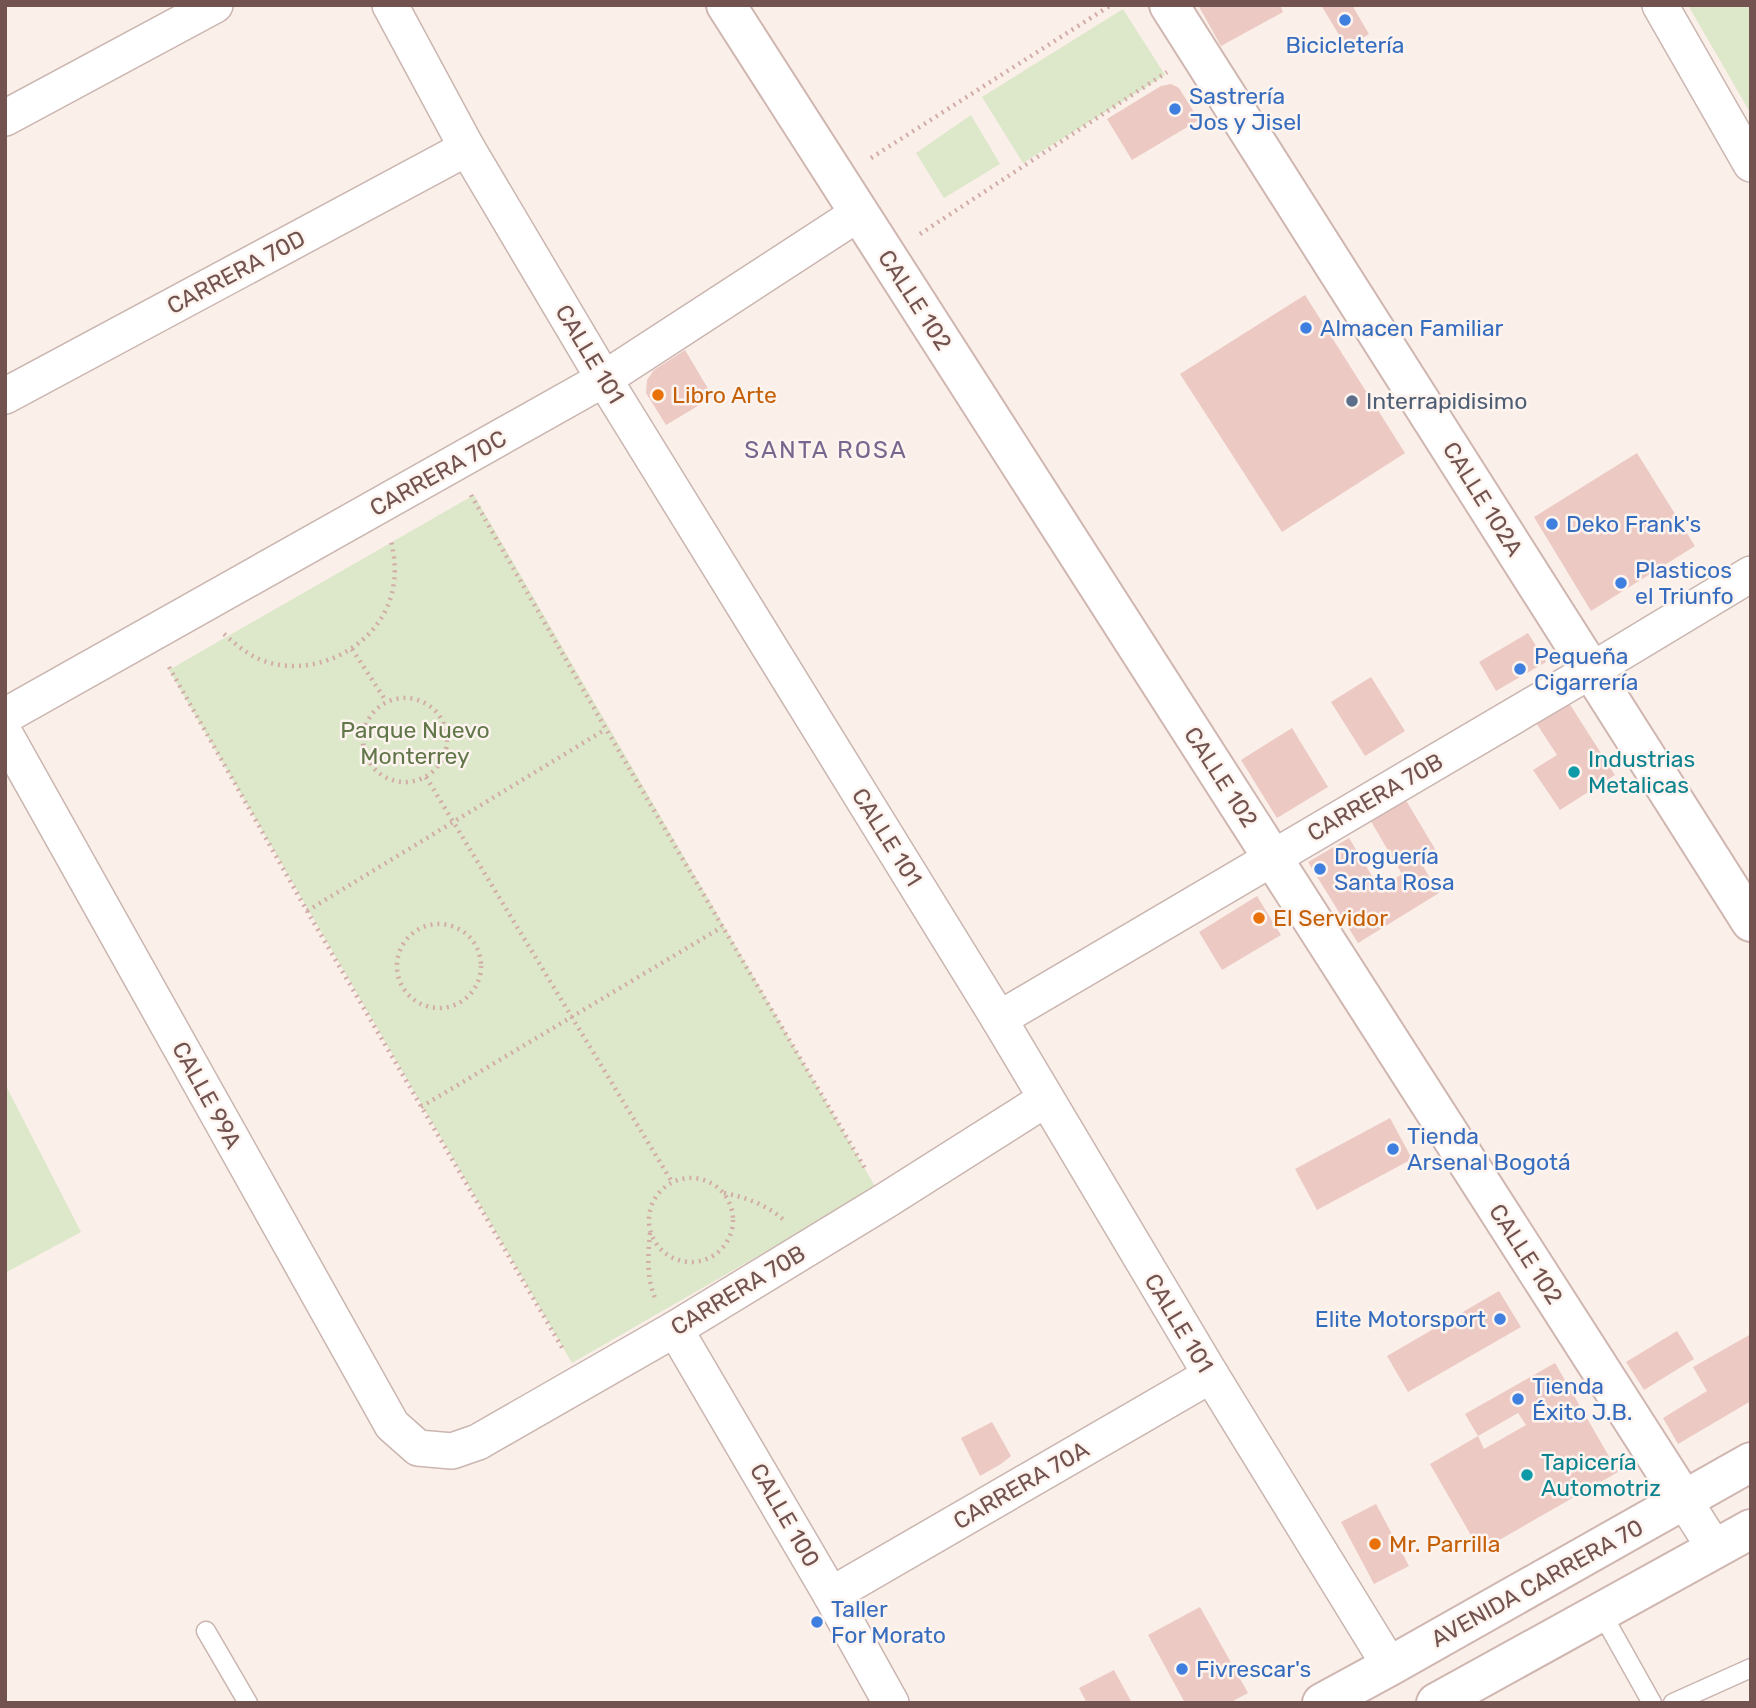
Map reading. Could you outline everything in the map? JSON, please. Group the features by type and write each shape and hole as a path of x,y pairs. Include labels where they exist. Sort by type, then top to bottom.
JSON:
{"street":[{"path":"5,118 215,5"},
{"name":"CALLE 101","path":"390,5 467,148 604,379 999,1019 1211,1376 1390,1666"},
{"name":"CALLE 102","path":"726,5 1715,1549"},
{"path":"1660,5 1751,164"},
{"name":"CALLE 102A","path":"1175,7 1199,51 1751,922"},
{"name":"CARRERA 70D","path":"5,396 467,148"},
{"name":"CARRERA 70C","path":"5,716 604,379 859,213"},
{"name":"CARRERA 70B","path":"999,1019 1751,574"},
{"name":"CALLE 99A","path":"5,734 392,1425 418,1448"},
{"name":"CARRERA 70B","path":"418,1448 452,1451 478,1442 668,1317 885,1201 1046,1099"},
{"name":"CALLE 100","path":"668,1317 891,1703"},
{"name":"CARRERA 70A","path":"831,1595 1211,1376"},
{"name":"AVENIDA CARRERA 70","path":"1322,1703 1751,1462"},
{"path":"1436,1703 1751,1529"}],"lane":[{"path":"1601,1612 1652,1703"},
{"path":"206,1631 248,1703"},
{"path":"1673,1703 1751,1668"}],"path":[{"path":"838,179 1111,5"},
{"path":"887,256 1199,51"},
{"path":"454,464 606,729 885,1201"},
{"path":"216,626 238,647 264,661 294,666 324,662 352,649 372,632 386,610 394,584 395,558 389,532"},
{"path":"352,649 386,701"},
{"path":"163,657 307,911 567,1357"},
{"path":"399,697 427,703 445,723 448,737 446,753 438,767 426,777 411,782 395,781 381,775 370,764 364,751 362,736 366,722 374,710 386,701 399,697"},
{"path":"307,911 606,729"},
{"path":"426,777 672,1182"},
{"path":"447,924 460,929 471,938 482,964 472,993 445,1009 414,1001 404,991 398,978 396,963 399,949 419,928 447,924"},
{"path":"421,1107 722,927"},
{"path":"650,1232 656,1245 667,1255 681,1262 697,1263 712,1258 724,1248 732,1234 734,1218 731,1205 724,1192 713,1183 699,1178 672,1182 660,1191 652,1203 648,1217 649,1283 668,1317"},
{"path":"724,1192 773,1210 789,1227"}],"green space":[{"path":"1688,5 1751,5 1751,114"},
{"path":"1123,9 1165,75 1023,163 982,97"},
{"path":"971,115 1000,164 944,198 916,153"},
{"name":"Parque Nuevo Monterrey","path":"474,495 876,1188 572,1363 169,670"},
{"path":"5,1084 81,1232 5,1273"}],"building":[{"path":"1198,5 1280,5 1283,12 1221,46"},
{"name":"Bicicletería","path":"1321,5 1352,5 1369,34 1347,48"},
{"path":"1171,84 1179,88 1199,120 1132,160 1107,119 1161,86"},
{"path":"1305,295 1405,453 1282,532 1180,374"},
{"path":"685,350 713,397 666,425 646,393 647,380 654,370"},
{"path":"1637,453 1695,546 1591,611 1534,517"},
{"path":"1528,633 1546,662 1496,691 1479,662"},
{"path":"1371,677 1405,731 1365,756 1331,702"},
{"name":"Industrias Metalicas","path":"1560,689 1615,775 1560,810 1533,770 1557,755 1527,709"},
{"path":"1292,728 1328,787 1277,818 1241,760"},
{"path":"1404,797 1438,854 1421,863 1439,893 1358,943 1308,862 1349,838 1380,889 1402,874 1369,818"},
{"path":"1257,896 1281,935 1222,970 1199,932"},
{"path":"1390,1118 1412,1159 1317,1210 1295,1169"},
{"path":"1499,1291 1521,1327 1408,1392 1387,1356"},
{"path":"1677,1331 1694,1359 1644,1390 1626,1362"},
{"path":"1751,1334 1751,1401 1678,1444 1663,1418 1707,1391 1693,1367"},
{"path":"1555,1363 1618,1472 1480,1551 1430,1464 1478,1436 1465,1414","holes":["1518,1413 1526,1425 1484,1449 1478,1436"]},
{"path":"992,1422 1011,1456 980,1476 961,1438"},
{"name":"Mr. Parrilla","path":"1376,1504 1409,1566 1374,1584 1341,1522"},
{"path":"1200,1607 1248,1693 1229,1703 1185,1703 1148,1635"},
{"path":"1114,1670 1132,1703 1087,1703 1079,1688"}],"place":[{"name":"Bicicletería","path":"1345,20"},
{"name":"Sastrería Jos y Jisel","path":"1175,109"},
{"name":"Almacen Familiar","path":"1306,328"},
{"name":"Libro Arte","path":"658,395"},
{"name":"Interrapidisimo","path":"1352,401"},
{"name":"Deko Frank's","path":"1552,524"},
{"name":"Plasticos el Triunfo","path":"1621,583"},
{"name":"Pequeña Cigarrería","path":"1520,669"},
{"name":"Industrias Metalicas","path":"1574,772"},
{"name":"Droguería Santa Rosa","path":"1320,869"},
{"name":"El Servidor","path":"1259,918"},
{"name":"Tienda Arsenal Bogotá","path":"1393,1149"},
{"name":"Elite Motorsport","path":"1500,1319"},
{"name":"Tienda Éxito J.B.","path":"1518,1399"},
{"name":"Tapicería Automotriz","path":"1527,1475"},
{"name":"Mr. Parrilla","path":"1375,1544"},
{"name":"Taller For Morato","path":"817,1622"},
{"name":"Fivrescar's","path":"1182,1669"}],"district":[{"name":"SANTA ROSA","path":"826,450"}]}
